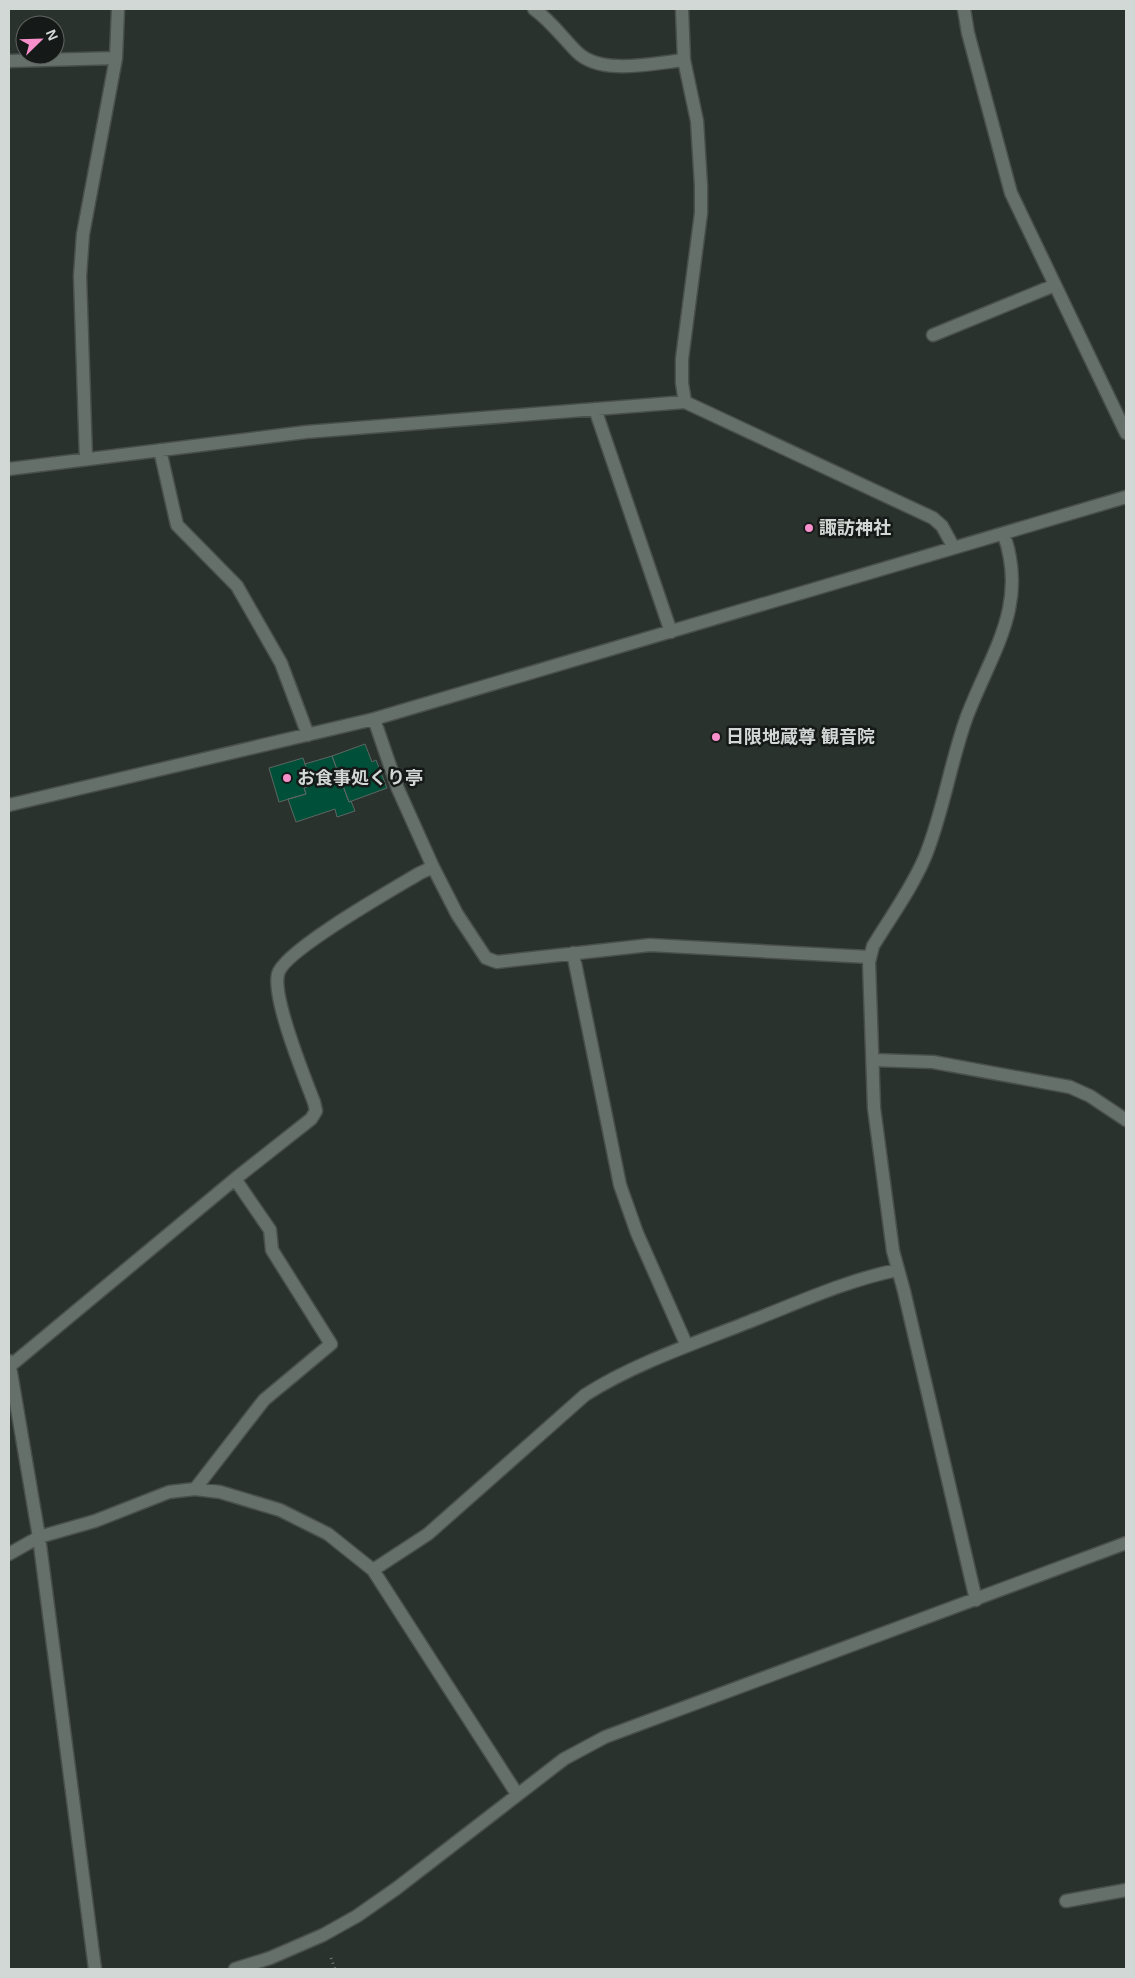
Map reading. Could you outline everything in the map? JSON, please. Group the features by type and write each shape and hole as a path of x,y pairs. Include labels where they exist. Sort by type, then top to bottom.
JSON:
{"street":[{"path":"86,459 81,367 80,268 83,234 116,58 118,9"},
{"path":"534,9 549,20 578,54 607,67 684,60"},
{"path":"682,9 684,60 697,121 701,186 701,213 682,359 682,383 685,402"},
{"path":"964,9 968,33 1011,193 1126,433"},
{"path":"9,61 116,58"},
{"path":"933,335 1055,285"},
{"path":"9,469 306,432 685,402 932,518 942,526 954,548"},
{"path":"595,409 671,632"},
{"path":"160,450 177,525 236,586 281,663 308,735"},
{"path":"9,805 374,719 954,548 1004,535 1126,497"},
{"path":"976,1600 904,1291 897,1270 874,1108 869,957 873,946 924,858 966,720 1008,620 1012,598 1012,568 1004,535"},
{"path":"374,719 398,789 433,867 457,914 486,958 497,962 650,945 869,957"},
{"path":"95,1969 40,1537 9,1364 310,1119 316,1111 289,1034 276,985 278,972 288,958 308,943 420,873 433,867"},
{"path":"573,954 620,1185 636,1233 687,1346"},
{"path":"873,1060 933,1062 1070,1087 1090,1096 1126,1120"},
{"path":"195,1489 264,1400 331,1344 272,1250 270,1230 235,1179"},
{"path":"374,1570 428,1534 585,1395 603,1383 687,1346 872,1275 897,1270"},
{"path":"9,1554 40,1537 94,1521 169,1492 195,1489 220,1492 280,1510 328,1534 374,1570 517,1794"},
{"path":"235,1969 270,1958 323,1936 357,1916 397,1888 564,1759 605,1737 1126,1543"},
{"path":"1066,1901 1126,1890"}],"building":[{"path":"365,744 372,762 376,760 387,788 349,802 332,756"},
{"path":"332,756 349,802 351,801 355,811 337,817 335,809 296,822 288,799 306,794 304,788 312,785 305,764"},
{"path":"303,758 312,785 304,788 306,794 279,802 269,768"}],"place":[{"name":"諏訪神社","path":"809,528"},
{"name":"日限地蔵尊 観音院","path":"716,737"},
{"name":"お食事処くり亭","path":"287,778"}]}
